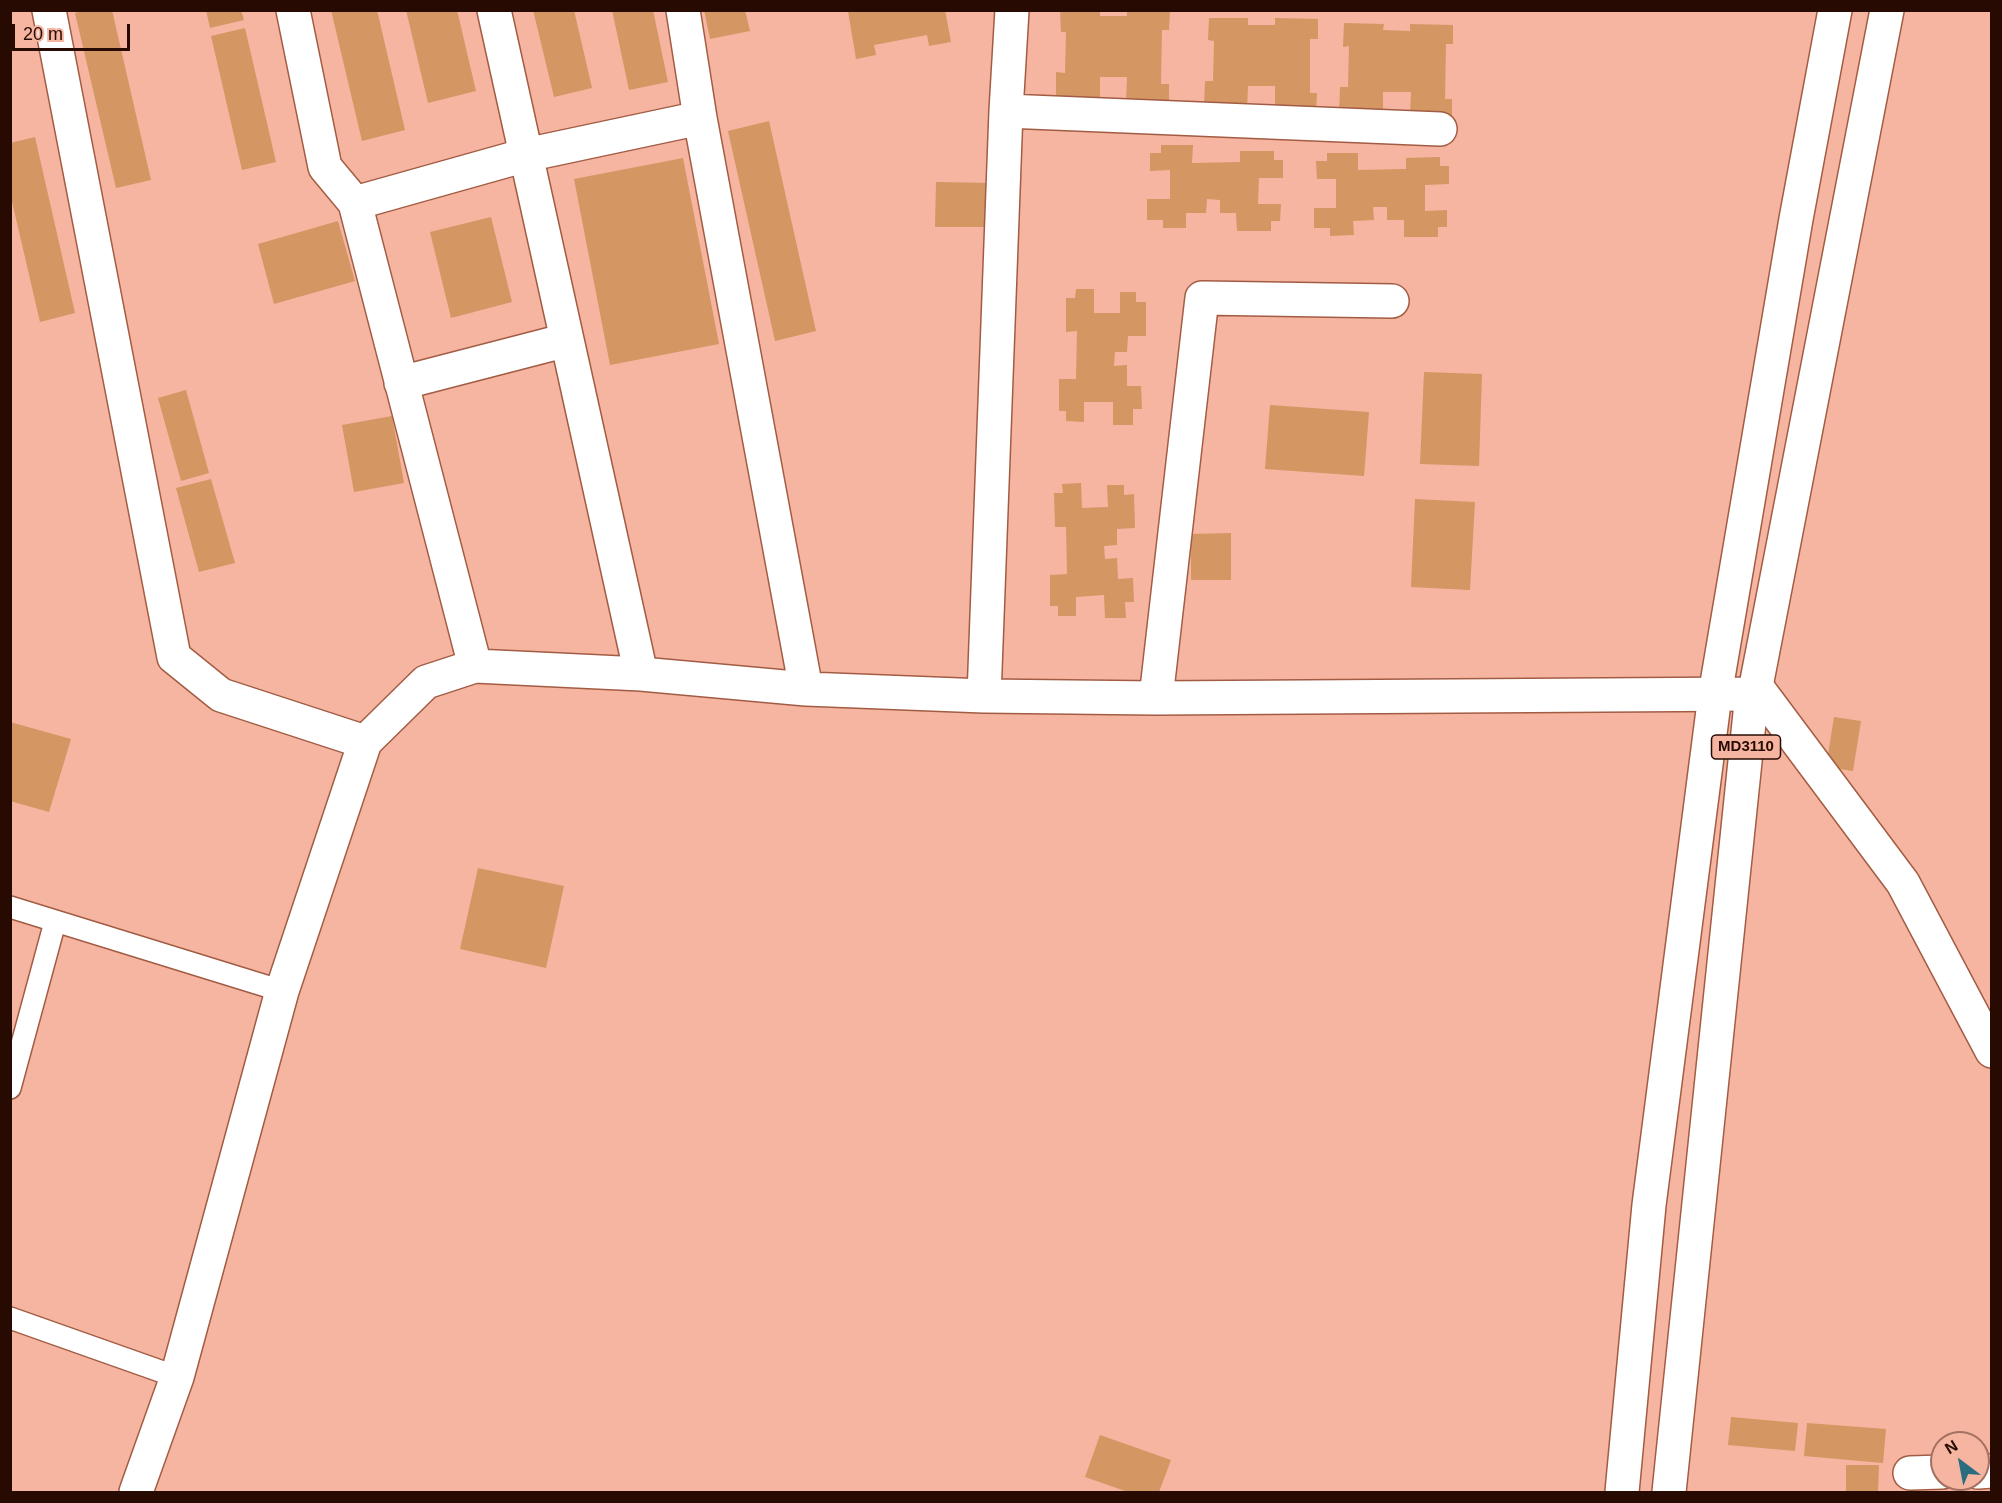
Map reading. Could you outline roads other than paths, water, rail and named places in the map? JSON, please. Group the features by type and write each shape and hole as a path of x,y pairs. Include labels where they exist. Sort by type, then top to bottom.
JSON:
{"street":[{"path":"49,10 174,657 221,695 365,742"},
{"path":"293,10 325,168 355,203 475,666"},
{"path":"494,10 641,674"},
{"path":"683,10 700,118 806,688"},
{"path":"984,696 1005,111 1012,10"},
{"name":"MD3110","path":"1622,1492 1649,1205 1715,695 1796,219 1835,10"},
{"name":"MD3110","path":"1670,1492 1754,690 1887,10"},
{"path":"1005,111 1440,129"},
{"path":"355,203 526,155 700,118"},
{"path":"1156,698 1202,298 1392,301"},
{"path":"401,383 567,340"},
{"path":"136,1492 177,1377 282,991 365,742 426,682 475,666 641,674 806,688 984,696 1156,698 1715,695 1754,690 1903,883 1992,1051"},
{"path":"1910,1473 1930,1472"}],"lane":[{"path":"10,907 282,991"},
{"path":"10,1088 55,922"},
{"path":"10,1318 177,1377"}]}
